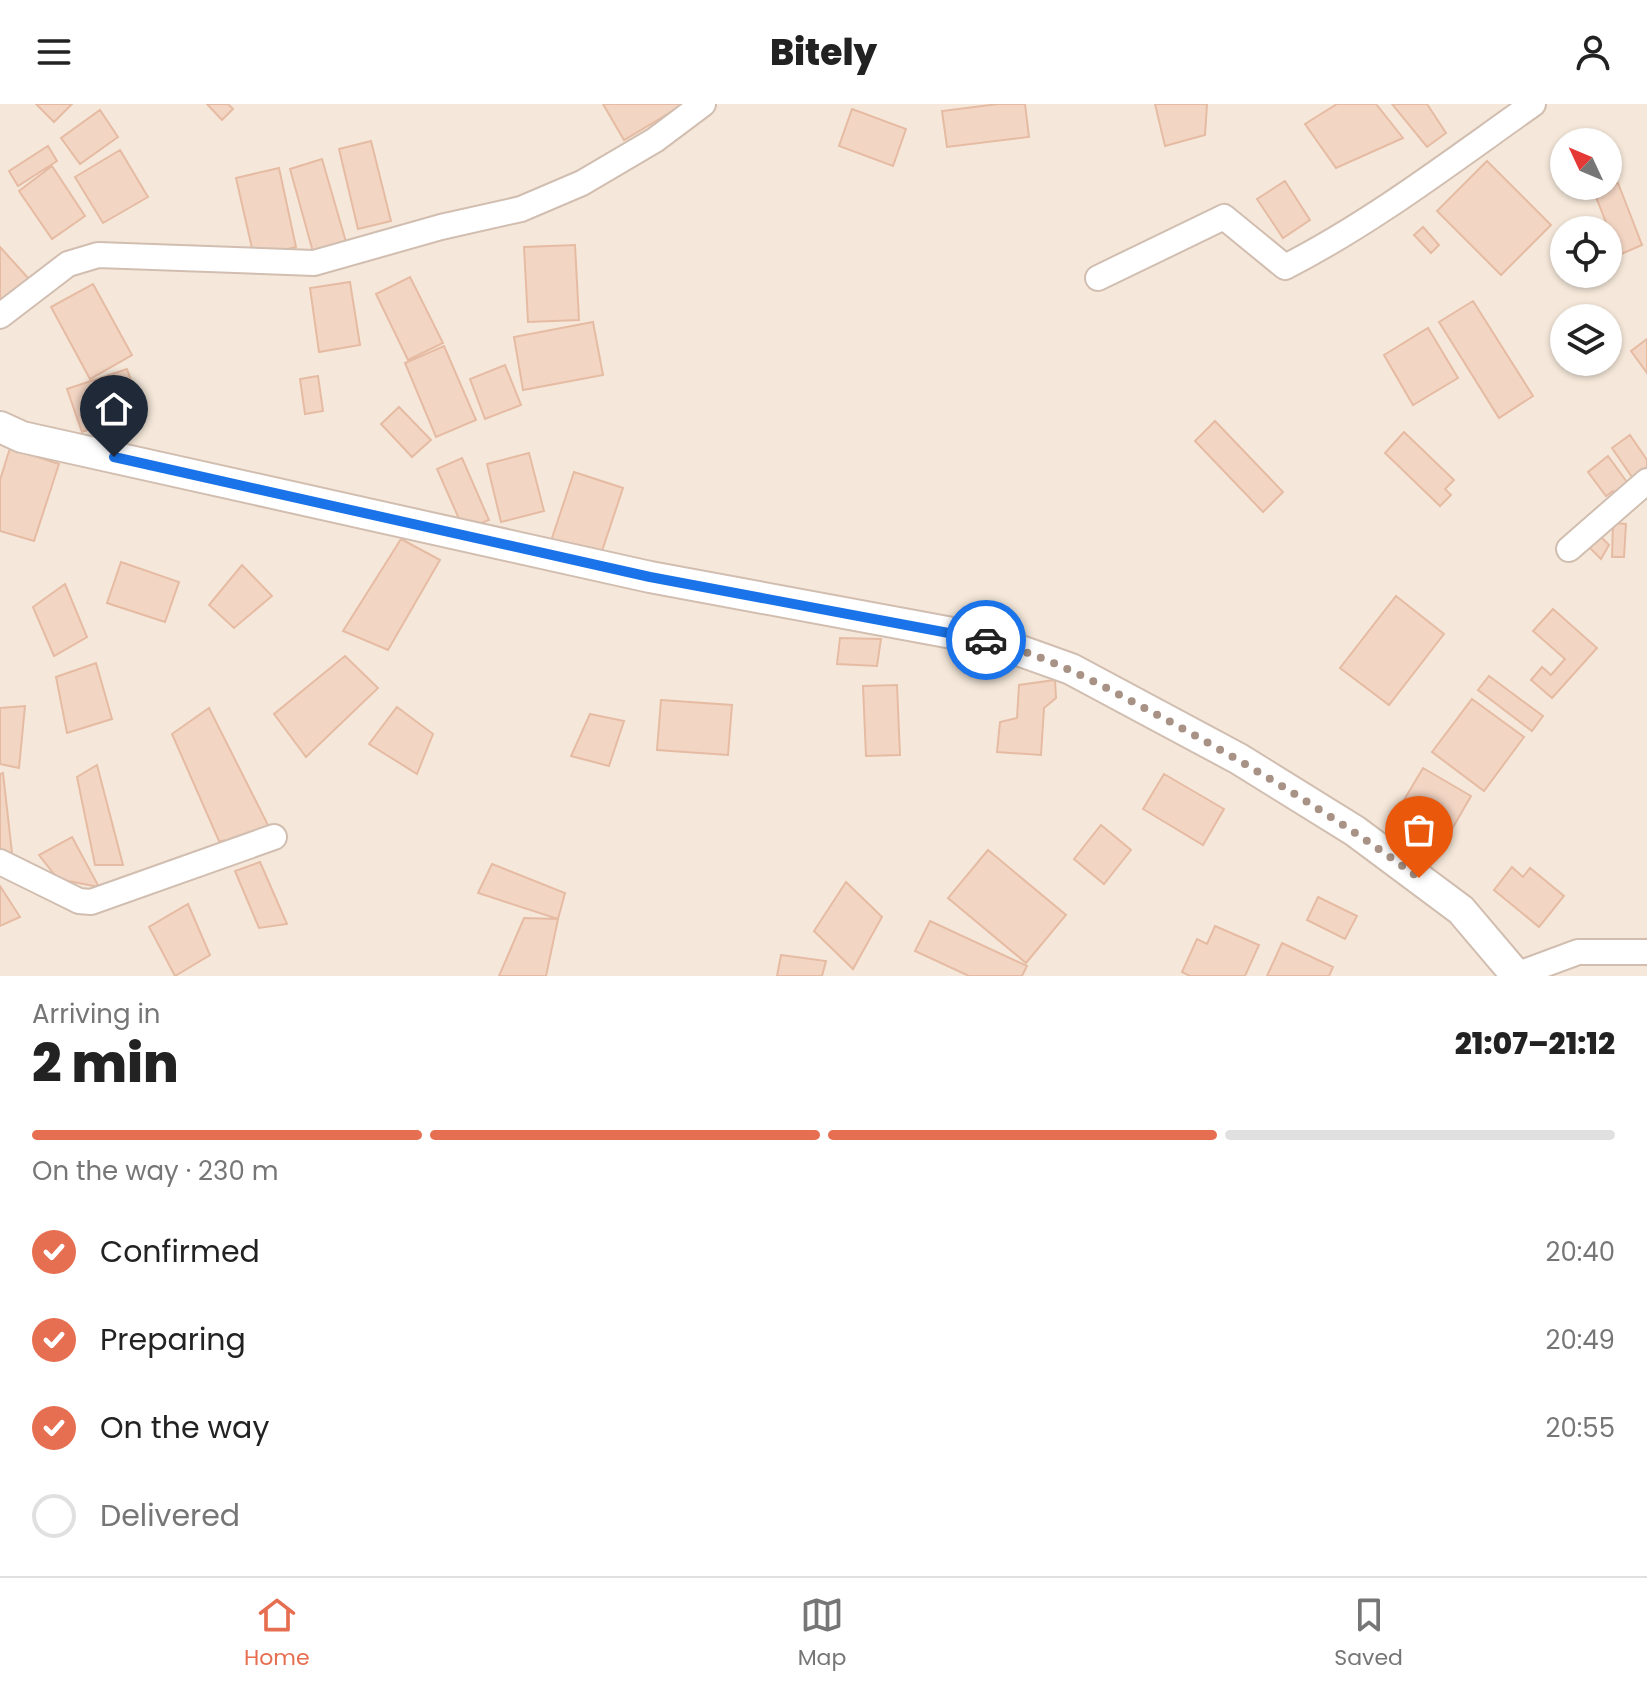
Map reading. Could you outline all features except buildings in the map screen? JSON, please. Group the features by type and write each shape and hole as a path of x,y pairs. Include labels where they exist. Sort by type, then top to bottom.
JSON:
{"street":[{"path":"0,316 68,264 98,255 314,263 441,227 521,209 582,183 655,140 703,104"},
{"path":"1098,278 1224,217 1285,267 1320,249 1421,183 1533,104"},
{"path":"0,427 22,437 650,577 990,640 1071,669 1239,759 1355,831 1461,910 1516,975 1578,952 1647,952"},
{"path":"1569,549 1647,481"},
{"path":"0,862 79,901 91,902 274,837"}],"shaded area":[{"path":"0,104 1647,104 1647,976 0,976"}],"way so far":[{"path":"986,640 1071,669 1239,759 1355,831 1419,878"}],"route":[{"path":"114,457 650,577 986,640"}]}
